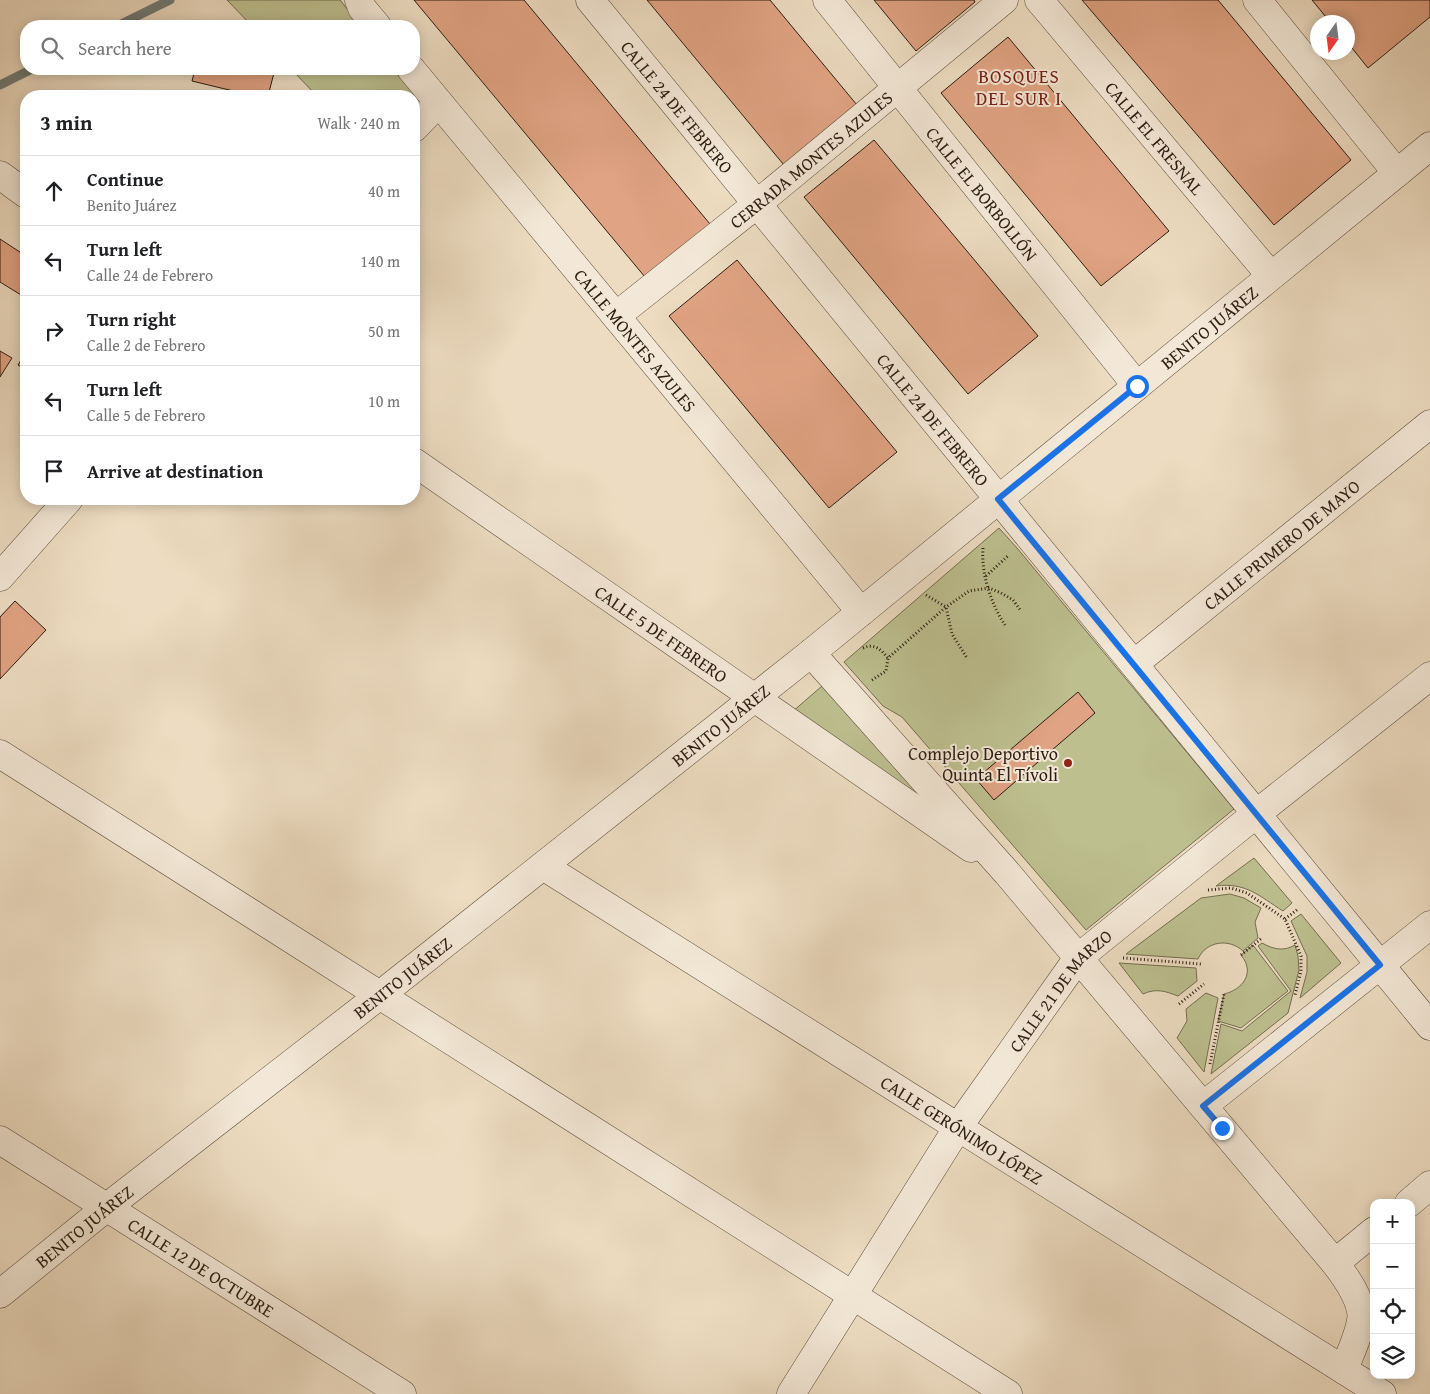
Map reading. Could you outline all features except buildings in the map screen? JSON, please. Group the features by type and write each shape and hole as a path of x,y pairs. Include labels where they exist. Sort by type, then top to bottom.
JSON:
{"street":[{"path":"359,0 362,8 372,20"},
{"name":"CALLE 24 DE FEBRERO","path":"590,0 1430,1026"},
{"name":"CALLE EL BORBOLLÓN","path":"828,0 1137,386"},
{"name":"CERRADA MONTES AZULES","path":"616,316 757,204 1004,0"},
{"name":"CALLE EL FRESNAL","path":"1039,0 1271,276"},
{"path":"1257,0 1397,173"},
{"name":"CALLE MONTES AZULES","path":"416,75 861,612"},
{"path":"420,122 438,103"},
{"name":"BENITO JUÁREZ","path":"0,1294 106,1207 380,995 811,653 1430,146"},
{"path":"0,175 20,190"},
{"name":"CALLE PRIMERO DE MAYO","path":"1134,664 1430,424"},
{"name":"CALLE 5 DE FEBRERO","path":"420,466 1007,873"},
{"path":"0,577 63,505"},
{"name":"CALLE 5 DE FEBRERO","path":"811,653 1007,873 1335,1263 1349,1282 1361,1311 1360,1324 1344,1370"},
{"name":"CALLE 21 DE MARZO","path":"791,1394 958,1127 1078,958 1430,676"},
{"path":"0,754 1008,1394"},
{"name":"CALLE GERÓNIMO LÓPEZ","path":"543,866 1382,1394"},
{"path":"1203,1106 1430,925"},
{"name":"CALLE 12 DE OCTUBRE","path":"0,1140 402,1394"},
{"path":"1414,1199 1430,1185"},
{"path":"1335,1263 1370,1234"}],"path":[{"path":"984,542 982,561 996,612 1005,626"},
{"path":"986,576 1011,554"},
{"path":"868,681 874,680 886,671 888,658 946,608 969,591 989,588 1002,593 1014,600 1021,611"},
{"path":"923,594 946,608 952,634 967,658"},
{"path":"858,650 869,646 880,649 888,658"},
{"path":"1202,891 1232,888 1246,893 1285,920 1301,956 1301,970 1294,998"},
{"path":"1241,956 1262,938"},
{"path":"1117,958 1201,964"},
{"path":"1179,1004 1204,984"},
{"path":"1210,1065 1224,994"}],"green space":[{"path":"227,0 340,0 356,20 246,20"},
{"path":"297,75 399,75 411,90 311,90"},
{"name":"Complejo Deportivo Quinta El Tívoli","path":"999,528 1234,809 1086,930 902,717 883,706 844,662"},
{"path":"822,686 927,798 922,804 792,712"},
{"path":"1254,858 1292,903 1283,911 1259,895 1244,888 1227,885 1216,886"},
{"path":"1230,894 1244,898 1261,908 1255,922 1258,938 1243,951 1231,944 1218,943 1206,948 1198,959 1126,954 1201,898"},
{"path":"1301,914 1341,963 1300,998 1307,972 1307,956 1291,921"},
{"path":"1262,943 1278,949 1295,945 1299,970 1288,1013 1211,1074 1221,1024 1242,1031 1291,991 1258,946"},
{"path":"1253,945 1288,991 1241,1028 1218,1021 1224,994 1236,989 1245,980 1247,968 1241,955"},
{"path":"1119,963 1196,968 1197,981 1178,996 1160,991 1143,994"},
{"path":"1206,993 1218,998 1204,1072 1177,1038 1187,1021 1186,1009"}],"waterway":[{"path":"129,20 170,0"},
{"path":"0,85 20,75"}],"place":[{"name":"Complejo Deportivo Quinta El Tívoli","path":"1068,763"}],"district":[{"name":"BOSQUES DEL SUR I","path":"1019,87"}],"route":[{"path":"1137,386 998,499 1380,965 1203,1106 1222,1128"}]}
